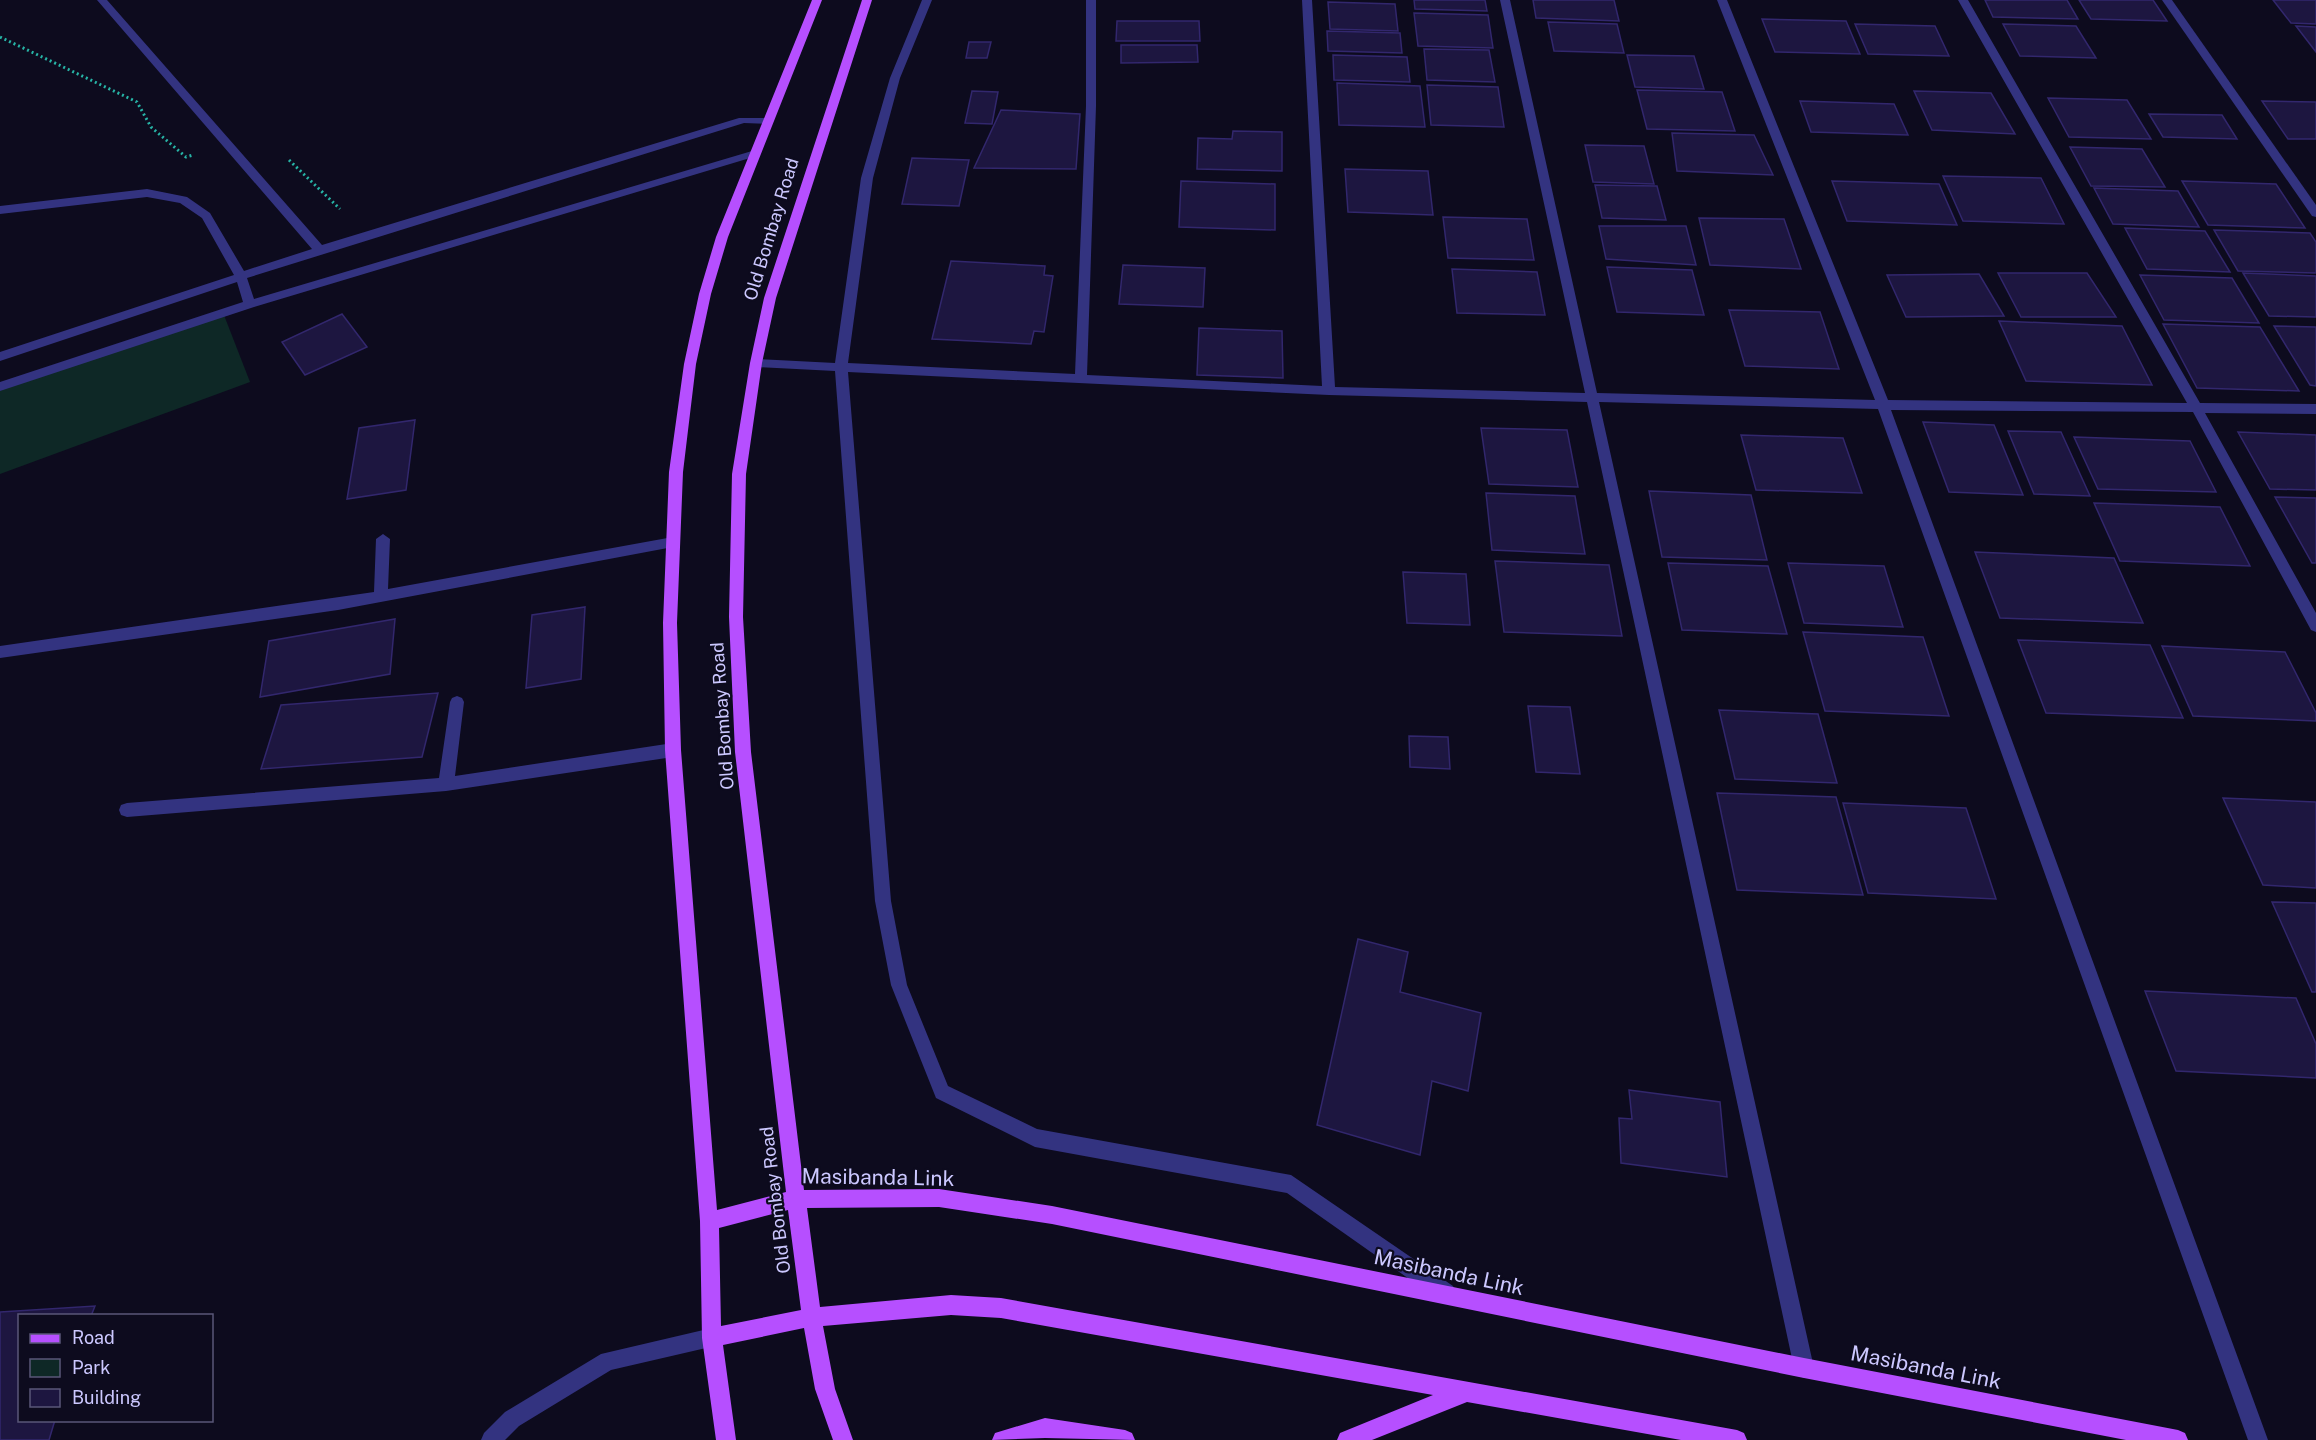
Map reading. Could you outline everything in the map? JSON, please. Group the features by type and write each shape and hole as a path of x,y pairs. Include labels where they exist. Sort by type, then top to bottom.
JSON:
{"main road":[{"name":"Old Bombay Road","path":"726,1440 712,1338 709,1221 674,750 670,623 676,472 690,364 705,294 722,237 817,0"},
{"name":"Old Bombay Road","path":"843,1440 825,1389 812,1317 743,752 737,639 739,474 756,363 770,298 867,0"},
{"name":"Masibanda Link","path":"709,1221 796,1198 950,1200 1052,1215 1804,1368 2178,1440"},
{"path":"712,1338 812,1317 951,1305 1001,1308 1737,1440"},
{"path":"1347,1440 1466,1392"},
{"path":"1002,1440 1045,1428 1125,1440"}],"street":[{"path":"102,0 320,250"},
{"path":"927,0 895,78 867,178 841,367 883,901 899,984 942,1092 1035,1138 1291,1184 1451,1297"},
{"path":"1081,380 1090,118 1091,0"},
{"path":"1307,0 1329,391"},
{"path":"1505,0 1804,1368"},
{"path":"1722,0 1883,405 2258,1440"},
{"path":"1963,0 2196,407 2316,626"},
{"path":"2167,0 2316,213"},
{"path":"0,357 320,250 742,120 768,121"},
{"path":"0,387 250,304 756,153"},
{"path":"0,210 147,194 183,200 206,216 241,277 250,304"},
{"path":"756,363 1329,391 1883,405 2316,409"},
{"path":"381,596 383,539"},
{"path":"0,652 338,604 673,542"},
{"path":"447,784 457,702"},
{"path":"128,810 447,784 674,750"},
{"path":"491,1440 512,1419 608,1361 712,1338"}],"path":[{"path":"0,38 137,102 151,127 186,157 232,147 259,146 284,155 346,214"}],"green space":[{"path":"222,310 250,382 0,474 0,388"}],"building":[{"path":"1414,0 1485,0 1487,11 1415,9"},
{"path":"1533,0 1614,0 1619,21 1536,18"},
{"path":"1985,0 2067,0 2078,19 1993,17"},
{"path":"2079,0 2153,0 2167,21 2091,19"},
{"path":"2273,0 2316,0 2316,24 2291,23"},
{"path":"1328,2 1395,4 1398,31 1330,29"},
{"path":"1414,13 1488,15 1493,48 1418,46"},
{"path":"1762,19 1846,21 1860,54 1775,52"},
{"path":"1117,21 1199,21 1200,41 1116,41"},
{"path":"1548,22 1617,24 1624,53 1554,51"},
{"path":"1855,24 1935,26 1949,56 1868,54"},
{"path":"2003,24 2076,26 2096,58 2020,56"},
{"path":"2296,26 2316,27 2316,52"},
{"path":"1327,31 1400,33 1402,53 1328,51"},
{"path":"969,42 991,42 987,58 966,58"},
{"path":"1121,45 1197,45 1198,62 1121,63"},
{"path":"1424,49 1489,50 1495,82 1427,80"},
{"path":"1333,55 1407,57 1410,82 1334,80"},
{"path":"1627,55 1694,56 1704,89 1635,87"},
{"path":"1337,83 1420,86 1425,127 1339,125"},
{"path":"1427,85 1498,87 1504,127 1431,125"},
{"path":"1637,90 1722,92 1735,131 1647,129"},
{"path":"972,91 998,92 992,124 965,123"},
{"path":"1914,91 1991,93 2015,134 1932,130"},
{"path":"2048,98 2127,100 2151,139 2069,137"},
{"path":"1800,101 1894,104 1908,135 1811,132"},
{"path":"2262,101 2316,102 2316,139 2288,139"},
{"path":"1001,110 1080,114 1076,169 974,168"},
{"path":"2149,114 2222,115 2237,139 2163,137"},
{"path":"1233,131 1282,132 1282,171 1197,169 1198,138 1232,139"},
{"path":"1672,133 1754,135 1773,175 1677,171"},
{"path":"1585,145 1644,146 1654,184 1593,182"},
{"path":"2070,147 2142,149 2165,187 2091,186"},
{"path":"912,158 969,160 959,206 902,204"},
{"path":"1345,169 1428,171 1433,215 1348,212"},
{"path":"1943,176 2041,178 2064,224 1963,221"},
{"path":"1181,181 1275,184 1275,230 1179,227"},
{"path":"1832,181 1939,184 1957,225 1847,221"},
{"path":"2182,181 2276,184 2305,228 2208,225"},
{"path":"1595,185 1657,186 1666,220 1602,218"},
{"path":"2094,188 2178,191 2199,227 2113,224"},
{"path":"1443,217 1527,219 1534,260 1448,258"},
{"path":"1699,218 1784,219 1801,269 1710,265"},
{"path":"1599,226 1686,226 1696,265 1606,259"},
{"path":"2125,228 2205,231 2230,272 2147,269"},
{"path":"2214,230 2310,233 2316,242 2316,273 2238,271"},
{"path":"951,261 1045,266 1044,275 1053,276 1044,332 1034,331 1031,344 932,339"},
{"path":"1123,265 1205,268 1203,307 1119,304"},
{"path":"1607,267 1692,270 1704,315 1617,312"},
{"path":"1452,269 1537,272 1545,315 1457,313"},
{"path":"1998,273 2087,273 2116,317 2021,317"},
{"path":"2243,273 2316,276 2316,317 2269,316"},
{"path":"1979,274 2004,316 1906,317 1887,275"},
{"path":"2140,275 2232,278 2259,323 2164,320"},
{"path":"1729,310 1820,312 1839,369 1745,366"},
{"path":"342,314 367,347 305,375 282,342"},
{"path":"1999,321 2122,326 2152,385 2026,381"},
{"path":"2163,324 2260,327 2299,391 2197,388"},
{"path":"2274,326 2316,327 2316,386 2310,385"},
{"path":"1199,328 1282,331 1283,378 1197,375"},
{"path":"415,420 406,490 347,499 359,428"},
{"path":"1923,422 1994,425 2023,495 1949,492"},
{"path":"1481,428 1567,430 1578,487 1489,484"},
{"path":"2008,431 2061,432 2090,496 2034,494"},
{"path":"2238,432 2316,435 2316,490 2270,489"},
{"path":"1741,435 1843,438 1862,493 1756,490"},
{"path":"2074,437 2190,441 2216,492 2098,489"},
{"path":"1649,491 1751,495 1767,560 1662,557"},
{"path":"1486,493 1575,496 1585,554 1492,550"},
{"path":"2275,497 2316,498 2316,563 2312,563"},
{"path":"2094,503 2220,507 2250,566 2120,561"},
{"path":"1975,552 2114,558 2143,623 2000,618"},
{"path":"1495,561 1609,565 1622,636 1504,632"},
{"path":"1668,563 1768,566 1787,634 1682,630"},
{"path":"1788,563 1884,566 1903,627 1804,623"},
{"path":"1403,572 1466,574 1470,625 1407,623"},
{"path":"585,607 581,679 526,688 532,615"},
{"path":"395,619 390,674 260,697 269,641"},
{"path":"1803,632 1923,637 1949,716 1825,711"},
{"path":"2018,640 2150,645 2183,718 2046,713"},
{"path":"2162,646 2285,652 2316,713 2316,721 2193,716"},
{"path":"438,693 422,757 261,769 281,705"},
{"path":"1528,706 1570,707 1580,774 1536,772"},
{"path":"1719,710 1818,714 1837,783 1735,779"},
{"path":"1409,736 1448,737 1450,769 1410,767"},
{"path":"1717,793 1836,797 1863,895 1737,890"},
{"path":"2223,798 2316,802 2316,888 2263,885"},
{"path":"1843,803 1966,808 1996,899 1868,893"},
{"path":"2272,902 2316,903 2316,992 2312,992"},
{"path":"1358,939 1408,952 1400,992 1481,1013 1468,1091 1432,1081 1420,1155 1317,1125"},
{"path":"2145,991 2296,998 2316,1044 2316,1078 2176,1071"},
{"path":"1629,1090 1720,1102 1727,1177 1621,1163 1619,1118 1632,1119"},
{"path":"95,1306 92,1314 18,1314 18,1422 54,1422 49,1440 0,1440 0,1312"}]}
